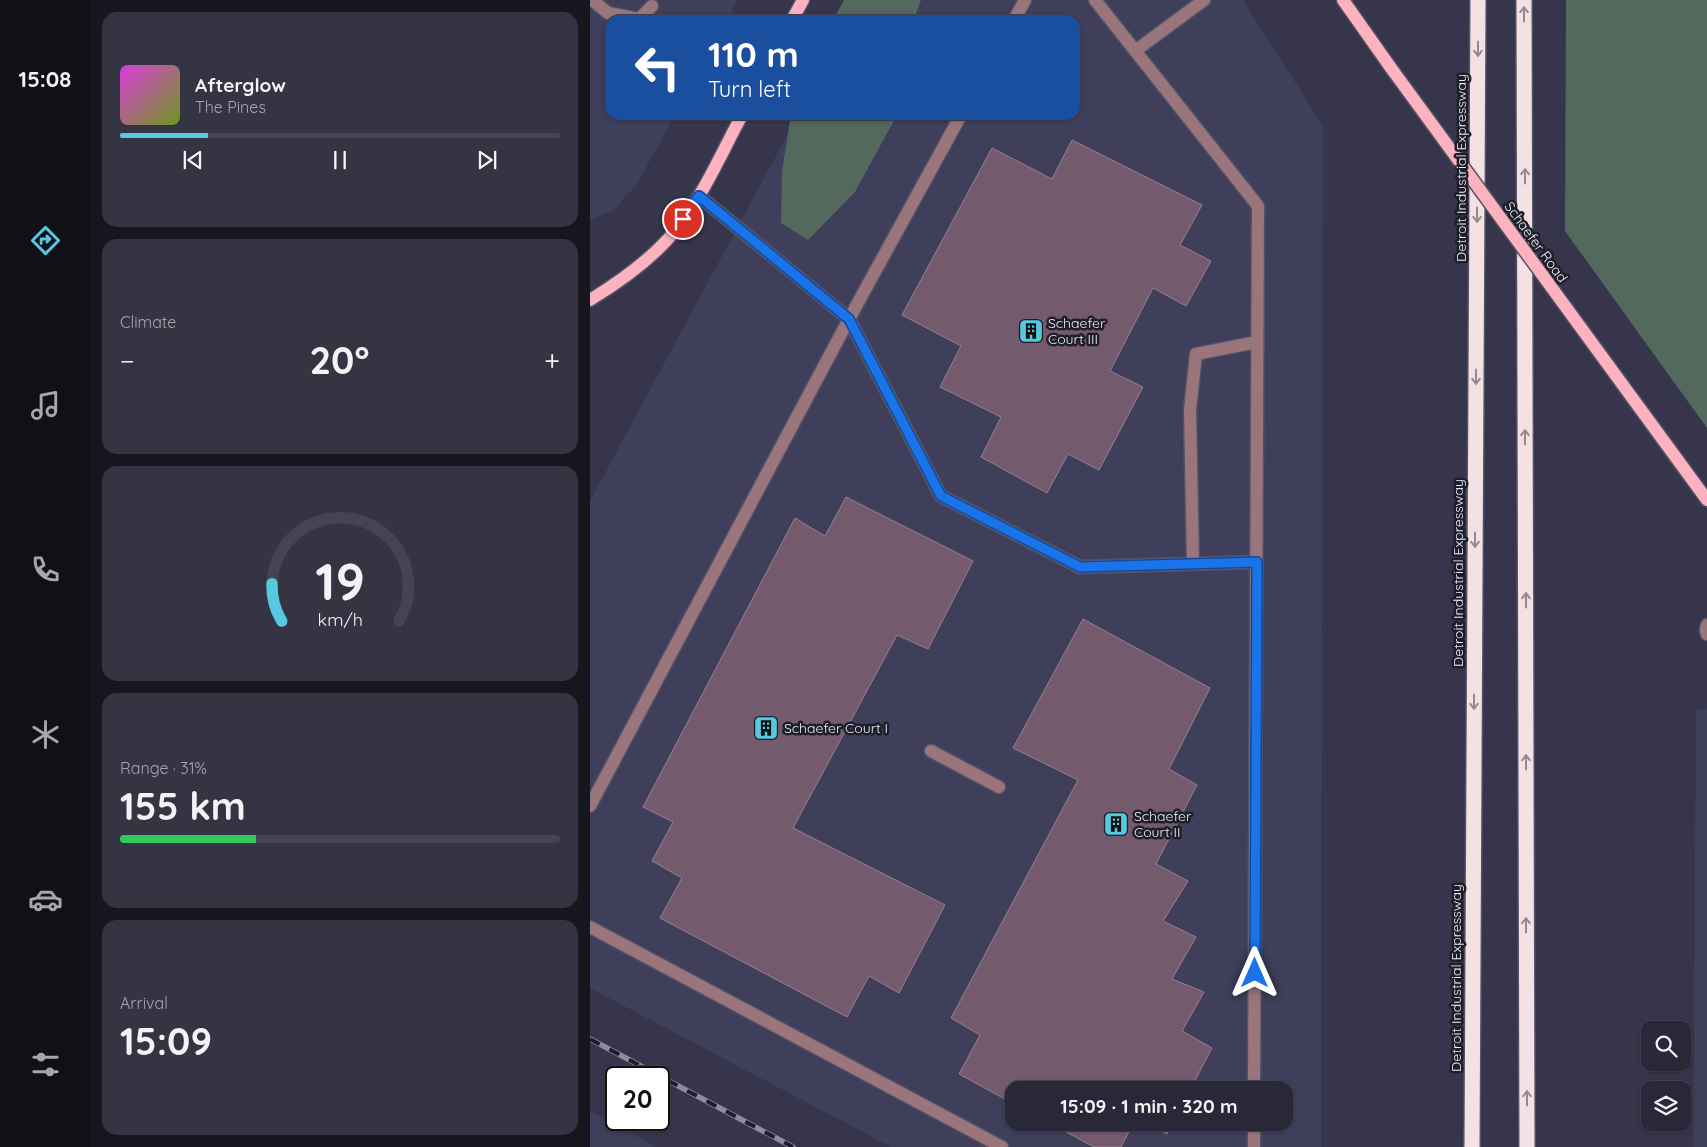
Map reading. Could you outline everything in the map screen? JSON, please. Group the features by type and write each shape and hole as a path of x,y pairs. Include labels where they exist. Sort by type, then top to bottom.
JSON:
{"highway":[{"name":"Detroit Industrial Expressway","path":"1472,1147 1478,0"},
{"path":"1524,0 1527,1147"}],"main road":[{"path":"795,15 803,0"},
{"name":"Schaefer Road","path":"1343,0 1707,500"},
{"path":"590,300 634,270 656,251 675,230 699,196 739,120"}],"lane":[{"path":"592,0 608,13 618,15"},
{"path":"1017,15 1025,0"},
{"path":"1096,0 1258,206 1254,1081"},
{"path":"1136,51 1204,0"},
{"path":"643,15 652,6"},
{"path":"590,806 849,319 958,120"},
{"path":"699,196 849,319 941,496 1080,567 1257,562"},
{"path":"1193,564 1190,410 1196,354 1258,342"},
{"path":"1707,625 1707,634"},
{"path":"931,751 999,787"},
{"path":"590,927 1002,1147"},
{"path":"1254,1131 1254,1147"}],"shaded area":[{"path":"590,0 738,0 730,15 605,15 605,120 672,120 637,184 613,211 590,219"},
{"path":"860,0 1243,0 1323,126 1321,1147 891,1147 590,988 590,501 795,120 1080,120 1080,15 852,15"},
{"path":"1707,709 1707,1147 1693,1147 1696,710"},
{"path":"590,1111 605,1119 605,1131 627,1131 657,1147 590,1147"}],"green space":[{"path":"844,0 921,0 915,15 836,15"},
{"path":"1566,0 1707,0 1707,428 1565,231"},
{"path":"790,120 894,120 855,192 808,240 781,223 782,171"}],"building":[{"name":"Schaefer Court III","path":"1072,140 1202,205 1180,245 1211,261 1186,306 1153,288 1110,371 1143,387 1099,470 1068,454 1047,493 981,457 1001,417 940,387 961,346 902,315 992,148 1052,179"},
{"name":"Schaefer Court I","path":"846,497 973,561 928,649 897,635 793,828 945,905 899,993 869,976 847,1017 660,918 682,878 652,861 673,822 643,807 795,518 825,536"},
{"name":"Schaefer Court II","path":"1083,619 1210,688 1169,769 1197,785 1156,864 1188,881 1163,921 1196,937 1172,979 1204,992 1182,1031 1212,1048 1195,1081 1005,1081 1005,1099 959,1074 980,1035 951,1018 1078,780 1013,748"},
{"path":"1065,1131 1129,1131 1121,1147 1094,1147"}],"railway":[{"path":"590,1039 793,1147"}],"place":[{"name":"Schaefer Court III","path":"1031,331"},
{"name":"Schaefer Court I","path":"766,728"},
{"name":"Schaefer Court II","path":"1116,824"}],"route":[{"path":"683,219 699,196 849,319 941,496 1080,567 1257,562 1255,973"}]}
